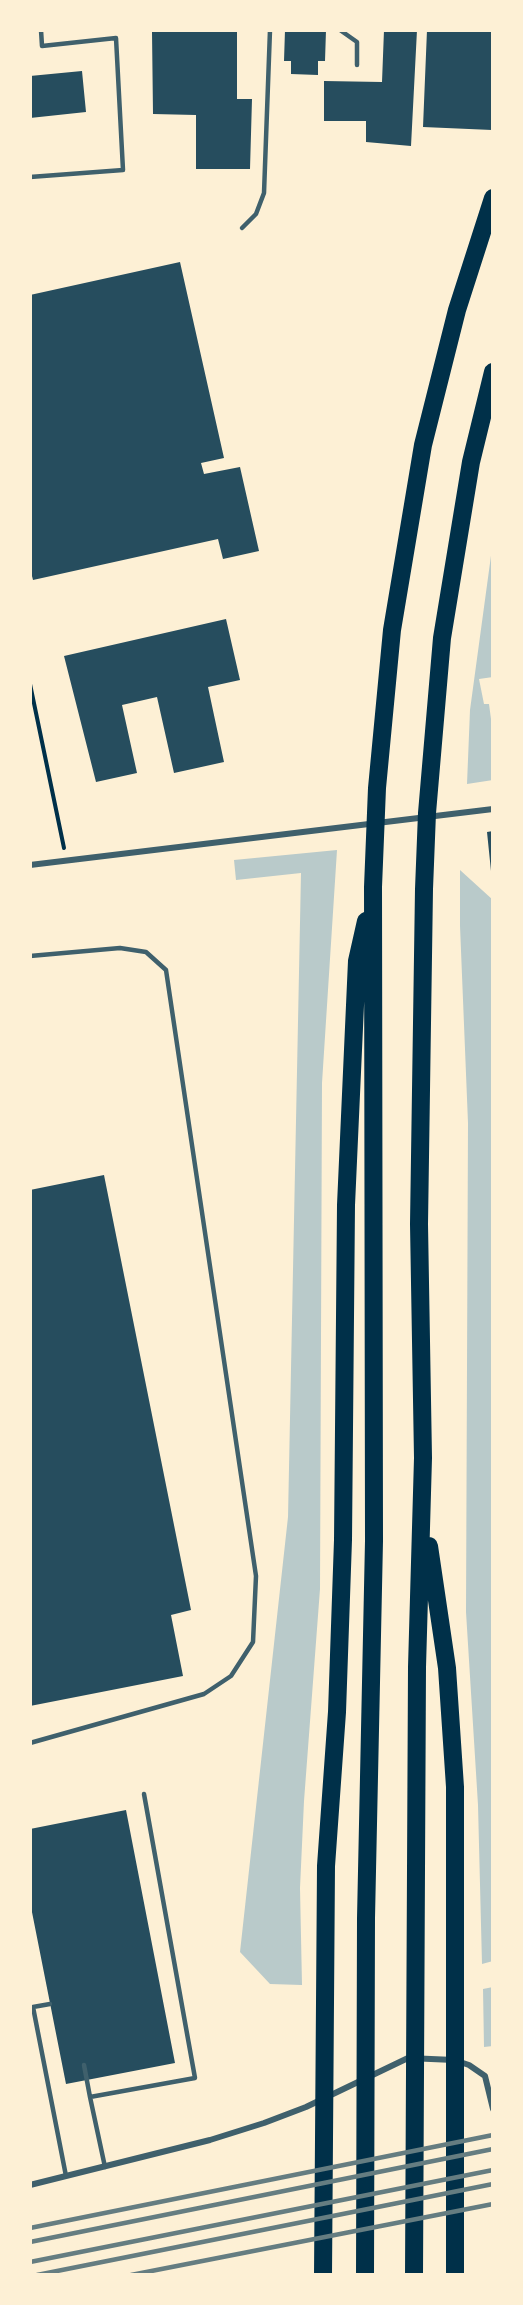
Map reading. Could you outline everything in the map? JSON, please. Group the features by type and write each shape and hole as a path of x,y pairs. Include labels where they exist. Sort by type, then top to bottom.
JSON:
{"highway":[{"path":"365,2275 366,1918 374,1541 373,887 384,694 409,518 440,373 493,198"},
{"path":"414,2275 417,1668 423,1505 418,1224 424,889 428,802 442,638 471,462 493,372"},
{"path":"323,2275 325,1926 342,1575 346,1205 357,961 373,887"},
{"path":"423,1505 447,1668 455,1797 455,2275"}],"street":[{"path":"30,866 493,809"},
{"path":"30,2185 105,2168 264,2123 306,2108 408,2058 454,2060 469,2065 485,2076 493,2109"},
{"path":"485,2076 493,2074"}],"lane":[{"path":"30,177 123,170 116,38 42,46 41,30"},
{"path":"242,228 256,214 264,194 270,30"},
{"path":"340,30 357,42 357,65"},
{"path":"30,956 120,948 146,952 166,970 256,1576 253,1642 231,1676 204,1694 30,1743"},
{"path":"90,2097 195,2078 144,1794"},
{"path":"50,2004 33,2007 66,2176"},
{"path":"84,2065 105,2168"}],"path":[{"path":"30,684 66,861"}],"shaded area":[{"path":"493,541 493,677 479,679 484,704 489,704 493,734 493,780 467,784 470,710"},
{"path":"337,850 322,1083 320,1589 304,1801 300,1888 302,1985 270,1984 240,1952 288,1517 301,873 236,880 234,860"},
{"path":"460,870 493,900 493,1961 482,1964 478,1805 466,1612 468,1123"},
{"path":"493,1987 493,2046 484,2047 483,1989"}],"building":[{"path":"237,30 237,99 252,99 250,169 196,169 196,115 153,114 152,32"},
{"path":"285,30 326,30 325,61 318,61 318,75 291,74 291,61 284,61"},
{"path":"384,30 417,30 411,146 366,142 366,121 324,121 324,81 382,82"},
{"path":"427,30 493,30 492,130 423,127"},
{"path":"82,71 86,112 30,118 30,76"},
{"path":"180,262 224,458 201,463 204,474 240,467 259,551 223,559 218,539 33,580 30,568 30,295"},
{"path":"226,619 240,680 208,687 224,762 174,773 157,697 122,705 137,773 96,782 64,656"},
{"path":"493,831 493,871 491,871 487,832"},
{"path":"104,1175 191,1610 171,1615 183,1676 30,1706 30,1190"},
{"path":"126,1810 175,2063 66,2084 30,1902 30,1829"}],"railway":[{"path":"30,2228 493,2135"},
{"path":"30,2242 493,2149"},
{"path":"30,2262 493,2170"},
{"path":"37,2275 493,2184"},
{"path":"131,2275 493,2204"}]}
